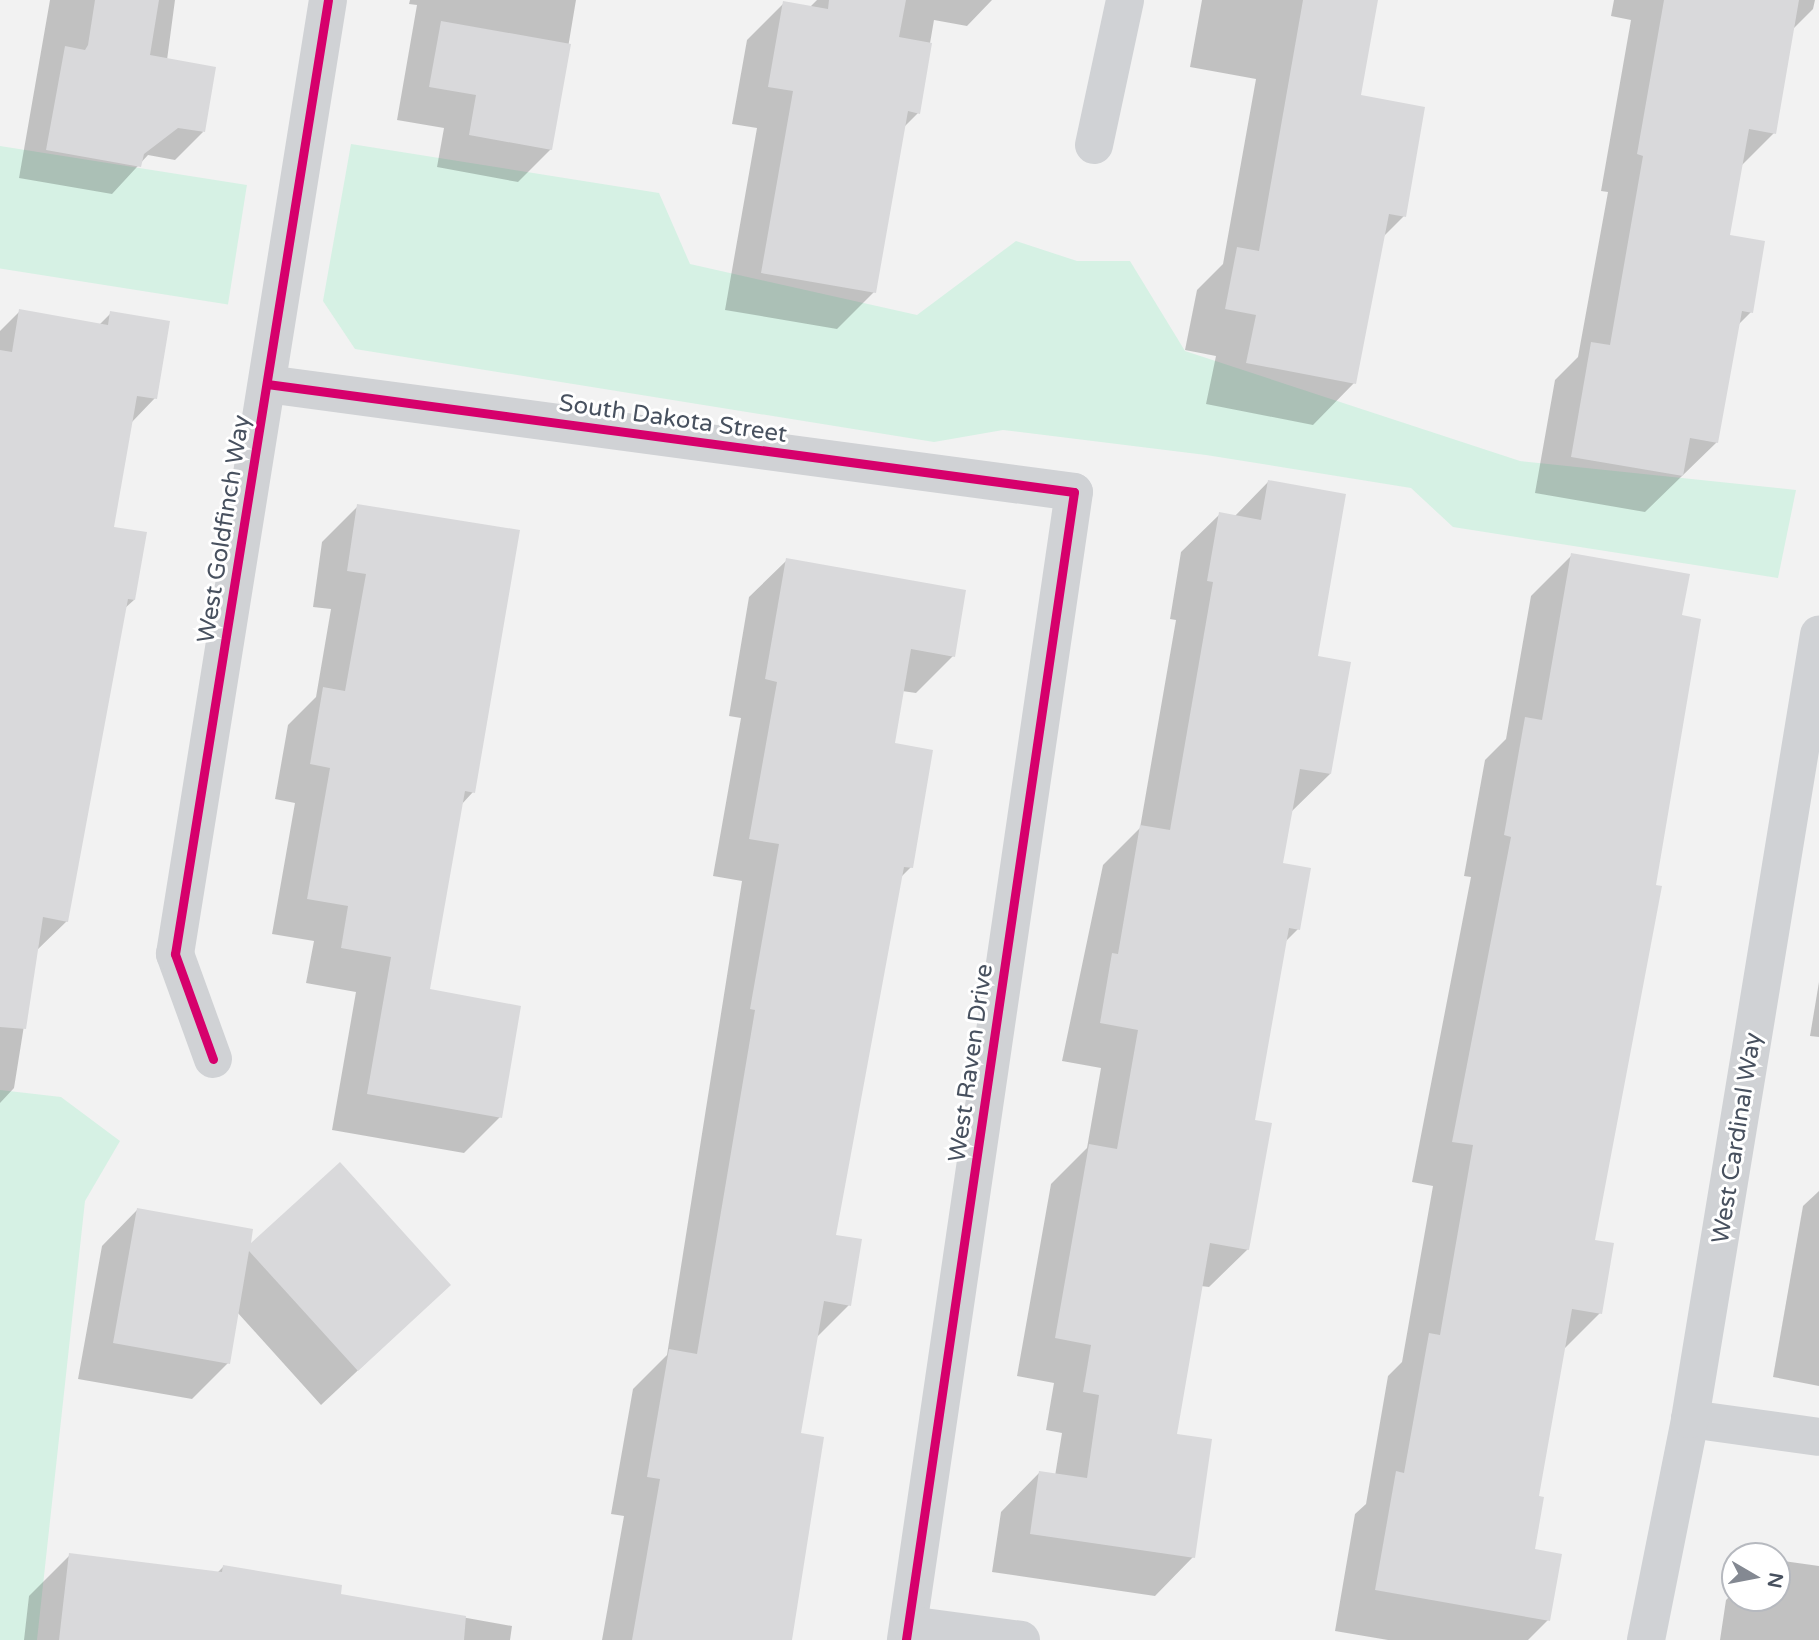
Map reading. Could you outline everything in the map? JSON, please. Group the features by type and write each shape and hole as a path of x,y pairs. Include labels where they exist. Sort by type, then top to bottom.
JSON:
{"street":[{"name":"West Goldfinch Way","path":"213,1059 175,954 328,0"},
{"path":"1094,145 1125,0"},
{"name":"South Dakota Street","path":"267,384 1074,492"},
{"name":"West Raven Drive","path":"907,1632 1074,492"},
{"name":"West Cardinal Way","path":"1646,1640 1690,1419 1814,703 1819,635"},
{"path":"1690,1419 1819,1437"},
{"path":"907,1632 1021,1640"}],"green space":[{"path":"351,144 659,193 690,264 917,315 1016,241 1077,261 1130,261 1185,351 1520,461 1796,490 1778,578 1453,527 1411,488 1206,455 1003,430 934,442 355,349 323,301"},
{"path":"0,146 247,185 228,305 0,269"},
{"path":"0,1090 61,1097 120,1141 85,1201 37,1640 0,1640"}],"building":[{"path":"95,0 159,0 150,55 216,67 205,132 178,128 144,154 141,167 46,150 65,46 85,50"},
{"path":"829,0 906,0 899,37 932,43 920,114 908,111 876,293 761,273 793,91 768,87 783,1 828,9"},
{"path":"1303,0 1378,0 1361,95 1425,107 1406,217 1389,214 1356,384 1246,363 1256,315 1225,309 1237,247 1259,251"},
{"path":"1664,0 1799,0 1776,134 1749,129 1730,235 1765,241 1753,313 1742,311 1718,443 1690,438 1683,476 1571,457 1591,342 1610,345 1643,156 1637,154"},
{"path":"441,21 571,44 552,150 469,135 476,95 429,87"},
{"path":"19,309 108,325 110,311 170,321 157,399 137,396 114,527 147,532 135,600 128,599 68,922 43,917 26,1029 0,1027 0,350 12,352"},
{"path":"1268,480 1346,494 1318,656 1351,662 1331,774 1300,769 1283,863 1311,868 1300,930 1289,928 1255,1120 1272,1123 1249,1250 1210,1243 1177,1434 1212,1439 1195,1558 1030,1534 1039,1471 1087,1478 1099,1395 1083,1392 1091,1345 1055,1338 1089,1144 1117,1149 1138,1030 1100,1023 1112,953 1118,954 1140,825 1170,830 1213,582 1207,581 1219,512 1261,520"},
{"path":"357,504 520,530 475,793 465,791 430,989 521,1006 502,1118 367,1094 391,957 341,948 348,906 307,899 330,768 310,764 323,687 345,691 366,574 347,571"},
{"path":"1571,553 1690,574 1682,615 1701,619 1656,885 1662,886 1595,1240 1614,1243 1602,1314 1572,1309 1539,1496 1544,1497 1535,1549 1562,1554 1550,1621 1375,1590 1396,1471 1404,1473 1429,1333 1440,1335 1473,1145 1452,1142 1511,837 1504,835 1525,717 1542,720"},
{"path":"786,558 966,590 955,657 911,649 895,743 933,750 913,868 904,867 836,1235 862,1239 851,1306 824,1301 801,1433 824,1437 792,1640 632,1640 660,1479 647,1477 669,1349 697,1354 755,1010 750,1009 779,844 749,839 777,682 765,679"},
{"path":"340,1162 451,1285 358,1371 249,1251 230,1364 113,1343 137,1208 253,1229 251,1243"},
{"path":"69,1553 222,1572 223,1565 342,1585 341,1594 466,1616 464,1640 59,1640"}],"cycle path":[{"path":"213,1059 175,954 328,0"},
{"path":"267,384 1074,492 906,1640"}]}
